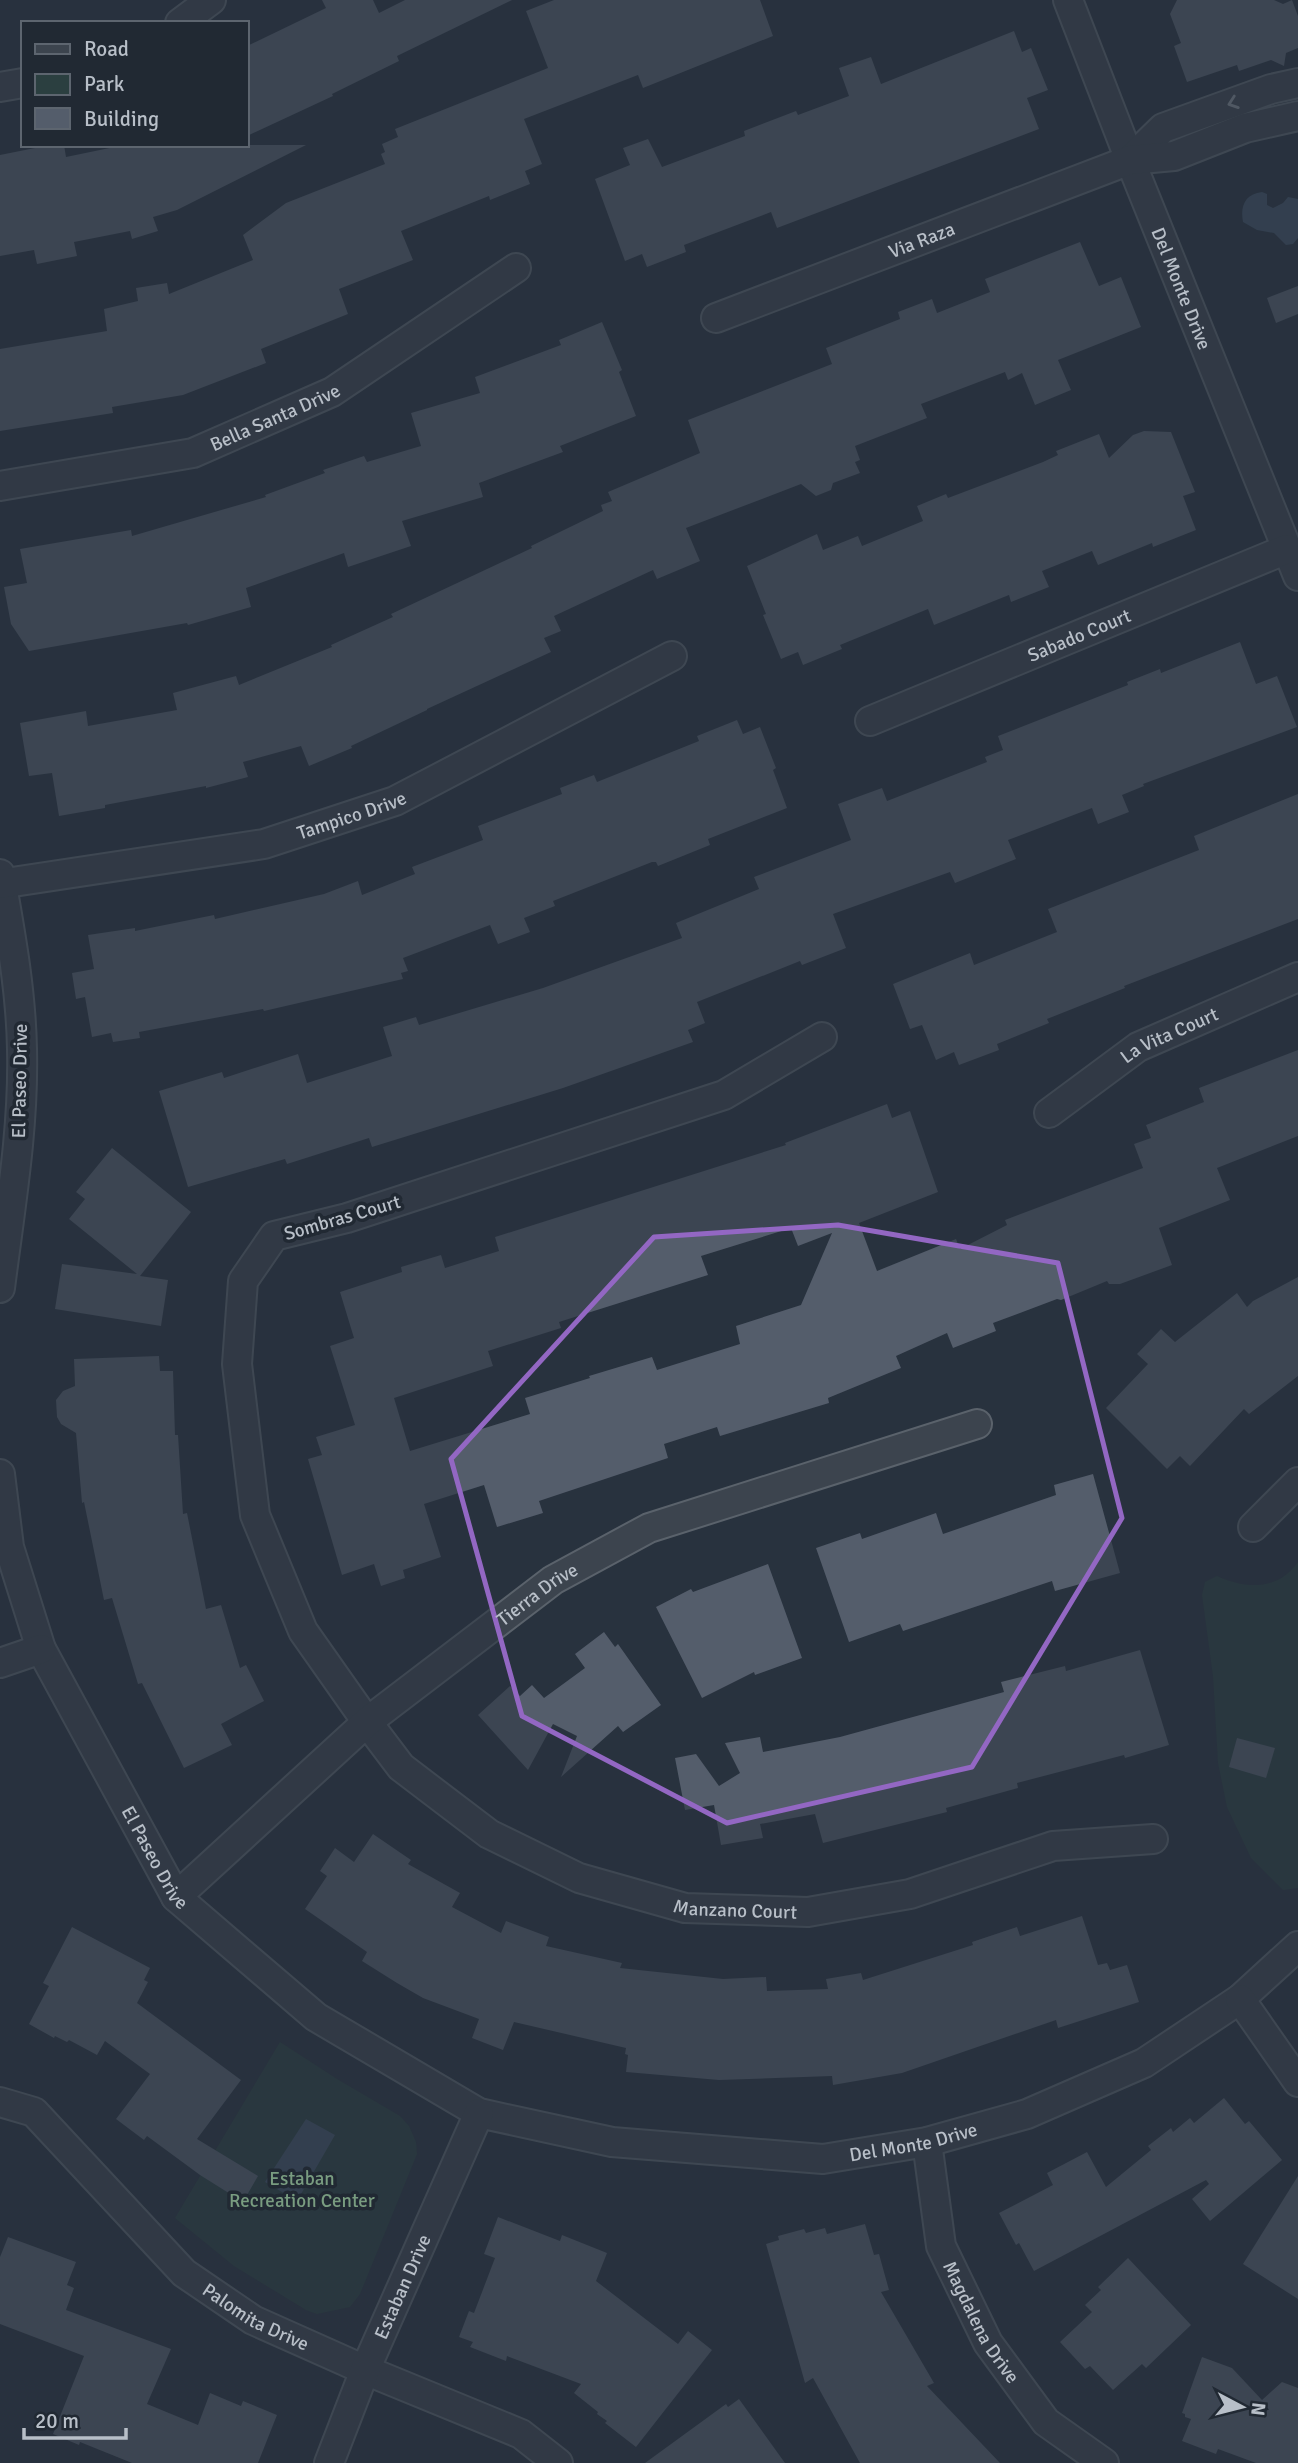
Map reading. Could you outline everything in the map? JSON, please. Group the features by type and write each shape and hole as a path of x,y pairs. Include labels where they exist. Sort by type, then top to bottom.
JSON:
{"street":[{"path":"183,21 211,0"},
{"name":"Del Monte Drive","path":"1068,0 1298,576"},
{"path":"0,88 21,83"},
{"name":"Via Raza","path":"1130,160 1163,128 1271,89 1298,83"},
{"path":"1298,92 1298,98"},
{"name":"Via Raza","path":"716,318 1130,160 1174,156 1245,128 1298,116"},
{"name":"Bella Santa Drive","path":"0,486 193,453 332,392 516,268"},
{"name":"Sabado Court","path":"870,721 1287,549"},
{"name":"Tampico Drive","path":"1,881 264,844 395,801 672,656"},
{"name":"El Paseo Drive","path":"0,1288 21,1128 23,1049 19,992 1,881"},
{"name":"La Vita Court","path":"1049,1113 1138,1047 1298,977"},
{"name":"Sombras Court","path":"368,1722 303,1632 255,1515 237,1364 243,1281 274,1236 347,1218 724,1095 822,1037"},
{"name":"Tierra Drive","path":"176,1897 368,1722 553,1580 649,1528 977,1424"},
{"name":"El Paseo Drive","path":"0,1474 9,1547 41,1649 176,1897 316,2017 479,2113"},
{"path":"1254,1527 1298,1482"},
{"path":"0,1663 41,1649"},
{"name":"Manzano Court","path":"368,1722 401,1767 489,1834 579,1878 685,1908 808,1912 910,1894 1053,1846 1153,1839"},
{"name":"Del Monte Drive","path":"479,2113 612,2142 823,2159 927,2142 1027,2114 1144,2063 1240,1999 1298,1947"},
{"path":"1240,1999 1298,2082"},
{"name":"Palomita Drive","path":"0,2102 34,2112 184,2273 253,2320 365,2370 521,2434 558,2463"},
{"name":"Estaban Drive","path":"329,2463 365,2370 479,2113"},
{"name":"Magdalena Drive","path":"927,2142 941,2246 988,2343 1046,2422 1104,2463"}],"highlighted area":[{"path":"838,1225 1058,1263 1122,1518 972,1767 727,1823 522,1716 451,1459 654,1237"}],"green space":[{"path":"1298,1562 1298,1888 1283,1890 1251,1858 1227,1807 1218,1763 1213,1676 1202,1595 1205,1582 1217,1576 1239,1583 1260,1585 1281,1578"},
{"name":"Estaban Recreation Center","path":"280,2042 400,2116 409,2126 416,2142 417,2154 360,2294 350,2307 317,2314 234,2266 175,2218"}],"water":[{"path":"1262,192 1267,194 1267,205 1273,208 1288,197 1298,199 1298,238 1293,244 1286,245 1274,233 1257,230 1243,222 1245,202 1251,195"},
{"path":"306,2119 335,2135 297,2201 265,2182"}],"building":[{"path":"322,0 373,0 379,13 405,0 512,0 397,56 399,61 332,94 333,96 248,136 248,46 326,8"},
{"path":"554,0 760,0 773,36 643,88 638,75 524,119 542,164 525,171 530,184 490,200 489,196 401,231 413,260 339,289 348,314 261,349 266,363 183,395 112,407 113,413 0,431 0,349 107,331 104,309 138,301 136,288 167,283 169,294 253,260 243,235 286,203 385,164 381,154 385,152 382,144 398,137 395,129 548,68 526,11"},
{"path":"1177,0 1274,0 1283,4 1292,0 1298,16 1298,48 1286,53 1284,66 1271,60 1239,71 1237,65 1187,82 1174,46 1181,43 1170,14"},
{"path":"1014,31 1022,52 1031,48 1048,90 1027,98 1039,129 777,228 771,212 684,245 686,252 647,267 642,254 625,261 595,179 630,165 623,148 648,139 662,167 745,136 744,131 796,111 798,115 849,96 839,68 871,57 881,84"},
{"path":"306,145 177,210 153,217 158,231 132,239 130,231 74,242 77,256 37,264 34,250 0,256 0,155 40,147 64,147 66,157 114,147"},
{"path":"1080,242 1099,286 1121,277 1141,327 1058,360 1071,390 1035,405 1022,373 1008,380 1005,372 921,404 927,418 855,446 860,460 855,462 860,473 833,483 831,490 816,496 801,484 686,528 700,561 657,579 653,570 554,616 561,631 544,638 551,652 309,766 301,746 243,762 248,777 206,788 105,805 105,808 59,816 52,773 29,776 20,723 86,711 88,726 177,710 173,693 236,676 239,685 332,647 331,645 393,617 391,614 532,548 531,546 603,511 601,505 612,501 608,492 700,453 688,420 832,364 826,348 900,319 898,312 932,299 937,313 990,292 985,279"},
{"path":"1298,286 1298,314 1276,323 1267,298"},
{"path":"602,322 622,370 619,372 636,416 560,446 563,452 479,483 483,497 402,521 411,546 348,567 344,553 246,588 251,607 188,625 187,623 29,651 11,624 4,587 27,583 20,549 131,530 132,536 266,497 265,495 325,473 323,470 364,456 367,462 421,446 411,413 480,393 475,377 561,345 559,340"},
{"path":"1144,431 1171,432 1195,492 1183,496 1196,530 1153,547 1152,543 1098,565 1092,551 1042,571 1049,587 1011,602 1009,595 934,625 928,609 840,645 842,649 803,665 798,652 781,659 747,566 817,534 823,550 858,536 862,546 923,521 917,506 946,494 948,498 1043,462 1058,455 1056,451 1099,434 1109,458 1133,435"},
{"path":"1240,642 1256,684 1277,676 1297,727 1143,784 1144,786 1122,795 1129,812 1098,824 1092,808 1008,840 1016,859 955,883 950,872 833,914 846,948 802,965 800,961 697,1002 705,1023 688,1030 693,1042 563,1088 372,1147 369,1138 287,1164 285,1159 188,1187 159,1091 222,1072 224,1078 298,1054 307,1083 392,1056 383,1027 416,1017 419,1025 543,988 682,938 676,923 759,889 754,877 851,840 838,804 882,788 887,801 987,762 985,757 1003,750 998,736 1128,685 1127,682 1160,669 1161,673"},
{"path":"737,720 743,734 760,727 776,768 773,770 787,808 708,839 710,845 658,866 656,862 652,862 553,901 555,906 524,918 530,932 498,944 490,925 403,958 408,971 401,973 403,979 264,1011 263,1009 139,1032 140,1038 113,1042 111,1033 92,1037 85,997 76,999 72,973 94,969 88,935 135,928 135,931 214,915 215,919 324,894 358,881 362,895 415,874 412,867 483,840 478,826 562,794 560,788 594,775 597,782 699,741 697,736"},
{"path":"1298,794 1298,919 1124,986 1125,988 1047,1019 1049,1023 997,1044 999,1050 959,1065 954,1052 936,1060 922,1025 910,1029 893,984 970,953 974,965 1057,932 1048,909 1199,850 1194,836"},
{"path":"1298,1050 1298,1136 1217,1168 1230,1200 1159,1228 1172,1265 1120,1284 1109,1284 1107,1281 993,1323 996,1331 953,1348 947,1333 896,1356 901,1368 828,1398 829,1403 720,1436 717,1427 664,1444 668,1458 539,1501 543,1513 497,1527 484,1485 424,1504 441,1557 403,1570 405,1578 381,1586 374,1564 342,1575 308,1459 322,1455 316,1437 355,1425 330,1346 354,1338 340,1292 402,1272 401,1267 441,1255 445,1268 499,1251 495,1237 786,1145 785,1143 887,1104 892,1118 910,1111 938,1192 859,1223 877,1271 956,1239 960,1249 1007,1225 1005,1220 1143,1168 1134,1144 1151,1138 1146,1125 1204,1102 1199,1088","holes":["791,1228 798,1246 832,1233 801,1305 736,1326 740,1344 657,1370 652,1357 589,1376 590,1378 525,1398 530,1414 410,1451 394,1398 493,1366 488,1351 561,1328 559,1322 708,1275 701,1256"]},
{"path":"112,1148 191,1212 140,1276 168,1280 161,1326 55,1309 62,1264 137,1274 69,1219 85,1199 76,1192"},
{"path":"1298,1277 1298,1376 1249,1414 1244,1409 1190,1466 1180,1456 1167,1469 1106,1408 1148,1364 1137,1354 1161,1329 1175,1342 1237,1293 1247,1307 1253,1301"},
{"path":"159,1356 160,1371 173,1371 175,1435 178,1435 183,1514 187,1513 206,1609 221,1605 240,1668 246,1665 264,1701 221,1724 232,1745 184,1768 142,1683 138,1684 112,1598 104,1600 84,1502 82,1503 76,1433 61,1424 57,1417 56,1400 63,1391 75,1386 74,1359"},
{"path":"1093,1474 1120,1573 1055,1591 1052,1581 903,1631 900,1624 849,1642 816,1548 860,1533 862,1539 936,1513 943,1534 1056,1495 1054,1485"},
{"path":"768,1564 802,1658 755,1675 754,1672 702,1698 656,1607 691,1589 693,1592"},
{"path":"604,1632 615,1647 618,1644 661,1705 623,1732 618,1726 561,1777 577,1736 553,1724 528,1770 478,1715 510,1686 520,1696 532,1685 544,1698 585,1668 575,1654"},
{"path":"1140,1650 1169,1745 1017,1783 1018,1788 946,1808 947,1812 823,1843 815,1814 760,1824 763,1838 721,1845 714,1805 685,1810 675,1758 696,1754 719,1786 740,1773 725,1743 760,1737 763,1752 840,1737 1004,1692 1001,1682 1065,1666 1066,1671"},
{"path":"1237,1738 1275,1748 1266,1778 1229,1767"},
{"path":"373,1834 411,1860 408,1864 460,1893 452,1907 501,1933 506,1921 549,1937 546,1946 622,1963 620,1968 723,1979 766,1977 767,1991 828,1989 826,1979 861,1973 863,1980 973,1945 972,1942 1017,1927 1020,1936 1082,1916 1098,1965 1107,1963 1110,1970 1127,1965 1139,2002 1058,2028 1056,2020 902,2073 833,2085 832,2076 719,2080 626,2072 626,2048 514,2022 503,2050 472,2038 479,2019 423,1998 362,1961 367,1952 305,1909 327,1876 320,1871 335,1848 354,1862"},
{"path":"72,1927 150,1968 144,1980 148,1982 137,2003 241,2080 197,2139 258,2176 243,2202 200,2175 147,2136 144,2140 116,2119 150,2074 105,2041 97,2055 69,2040 67,2042 55,2036 54,2038 29,2024 49,1986 43,1983"},
{"path":"1224,2098 1245,2124 1249,2121 1282,2160 1210,2221 1192,2199 1209,2184 1206,2180 1034,2271 999,2213 1053,2185 1047,2173 1087,2152 1106,2187 1151,2150 1148,2146 1171,2128 1173,2132 1190,2118 1194,2123"},
{"path":"1298,2176 1298,2299 1243,2264"},
{"path":"498,2217 560,2241 562,2235 607,2253 596,2281 678,2344 688,2331 712,2350 636,2447 605,2423 607,2421 597,2414 598,2412 574,2393 581,2384 507,2356 506,2361 470,2347 473,2342 459,2337 469,2311 474,2313 495,2258 484,2254"},
{"path":"865,2224 874,2255 879,2254 889,2290 881,2292 934,2383 927,2386 1000,2463 860,2463 813,2378 805,2383 766,2244 779,2240 778,2236 804,2229 806,2233 825,2228 827,2234"},
{"path":"8,2237 76,2262 67,2285 74,2288 66,2310 171,2349 147,2404 198,2425 210,2393 241,2406 243,2401 277,2415 258,2463 132,2463 53,2434 84,2356 0,2324 0,2257"},
{"path":"1128,2258 1191,2325 1146,2368 1142,2364 1113,2390 1090,2366 1085,2369 1060,2342 1092,2312 1085,2305 1101,2290 1098,2287"},
{"path":"1202,2357 1232,2368 1262,2400 1282,2382 1298,2388 1298,2463 1256,2463 1218,2449 1216,2454 1182,2441 1191,2419 1182,2413"},
{"path":"739,2399 785,2463 645,2463 726,2404 728,2407"}]}
